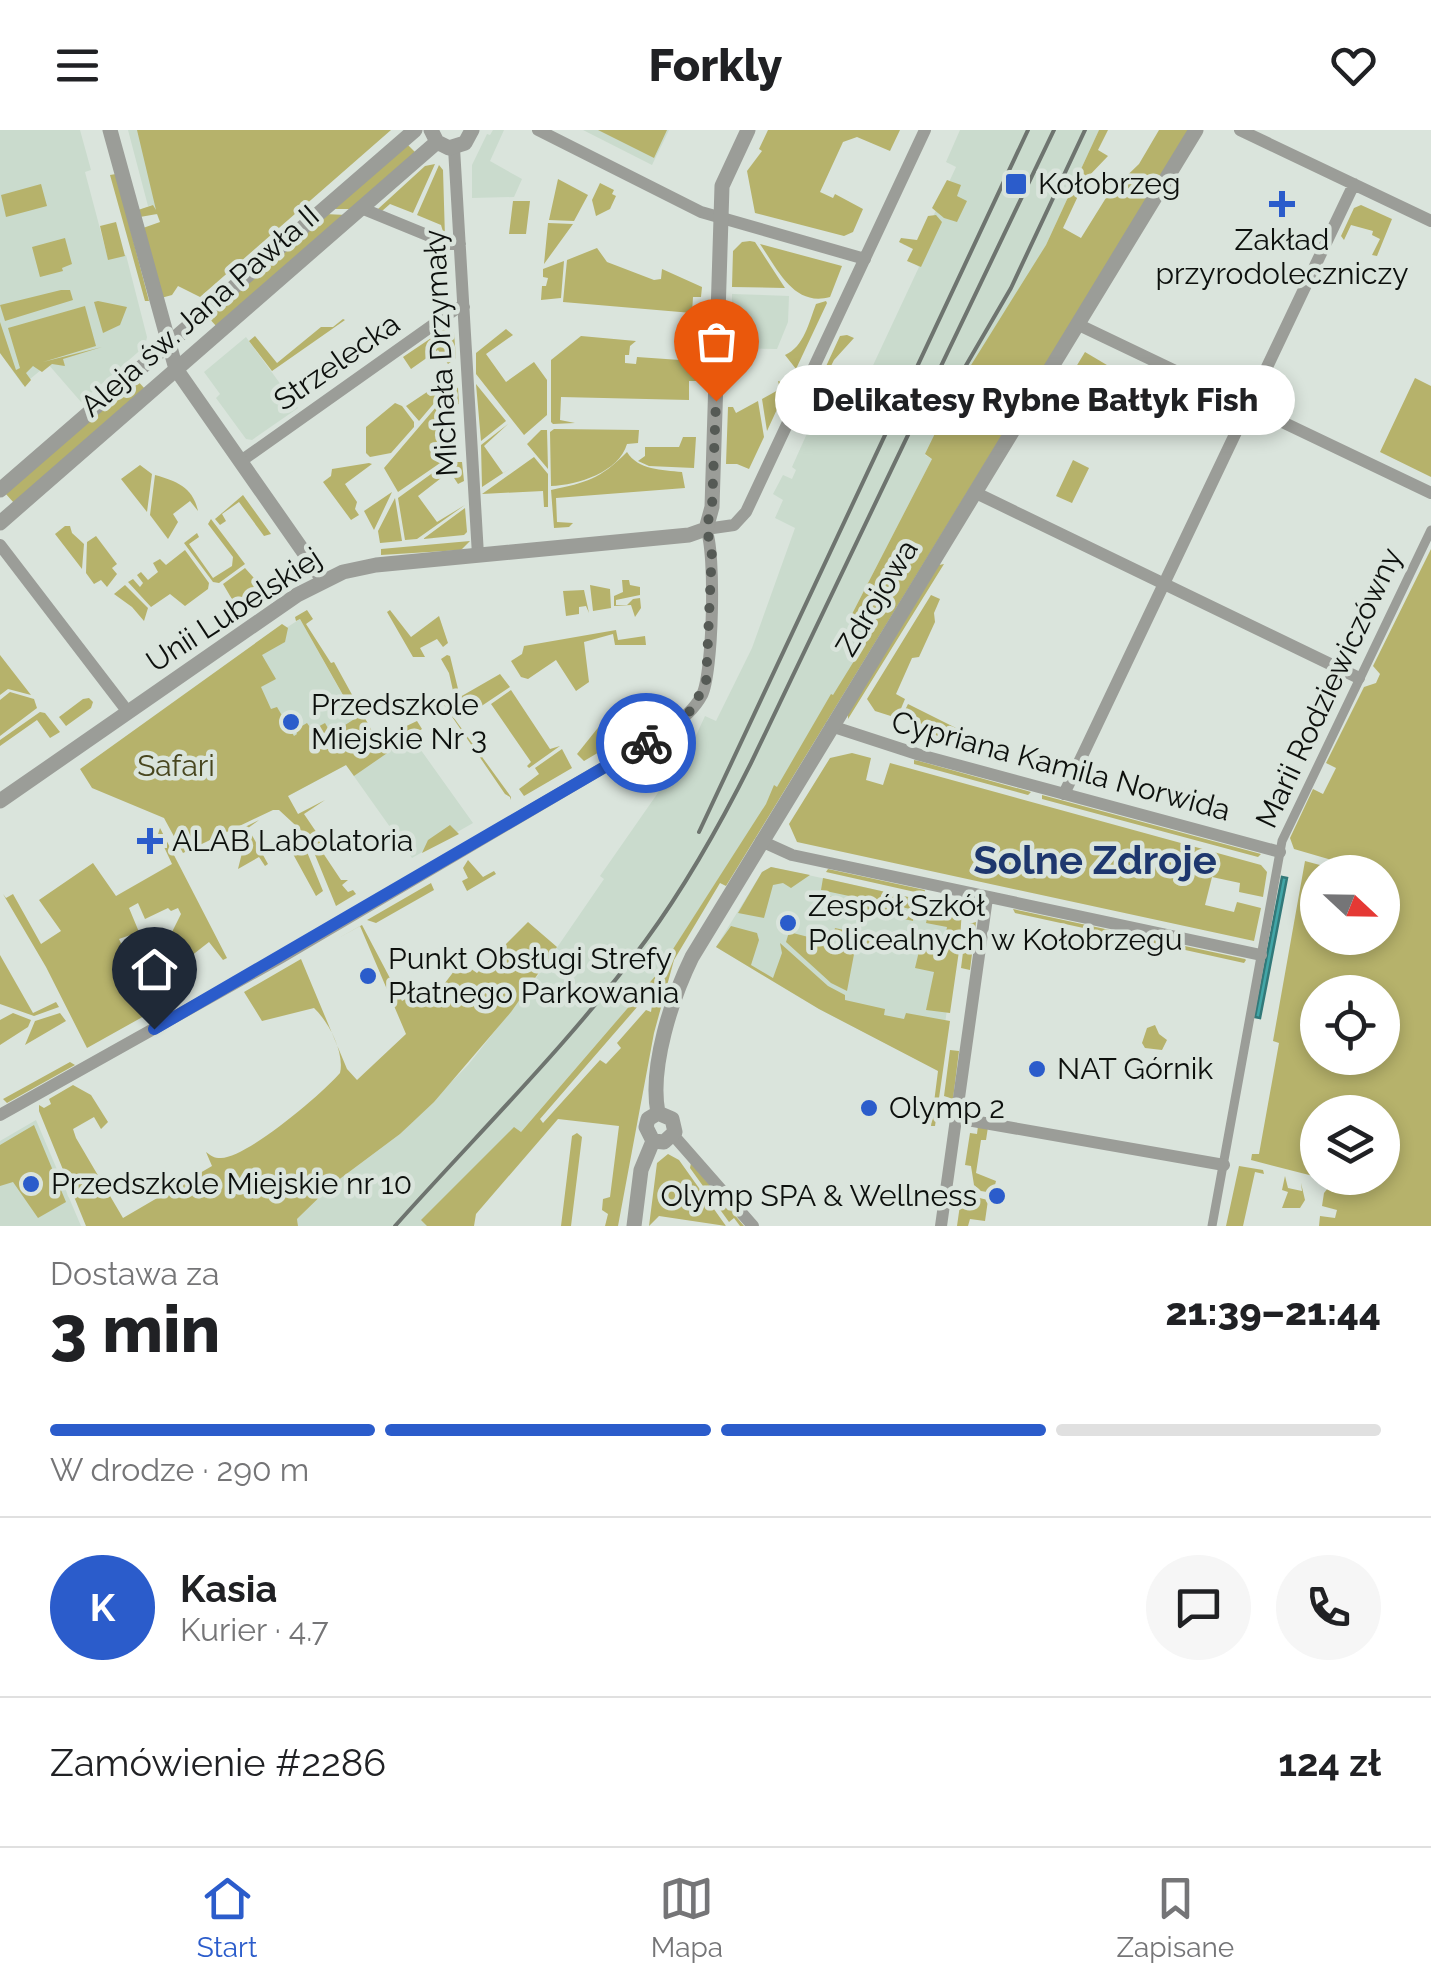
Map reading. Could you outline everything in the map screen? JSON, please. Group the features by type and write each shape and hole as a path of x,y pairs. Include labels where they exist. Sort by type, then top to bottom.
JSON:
{"street":[{"path":"110,130 176,369 324,581"},
{"name":"Aleja św. Jana Pawła II","path":"0,490 415,130"},
{"path":"434,136 454,148 465,143 472,130"},
{"path":"538,130 662,195 721,218 865,259"},
{"path":"0,1115 428,872 669,730 694,708 708,673 712,549 706,528 712,507 724,178 748,130"},
{"path":"706,528 734,526 743,518 925,130"},
{"name":"Zdrojowa","path":"658,1113 661,1056 676,991 692,957 1196,130"},
{"path":"1240,130 1431,221"},
{"name":"Aleja św. Jana Pawła II","path":"0,522 361,208 434,136"},
{"name":"Michała Drzymały","path":"454,148 478,555"},
{"path":"1064,794 1354,184"},
{"path":"361,208 449,244 460,244"},
{"name":"Strzelecka","path":"240,461 457,308 464,307"},
{"path":"1077,324 1431,494"},
{"path":"974,492 1359,678"},
{"name":"Unii Lubelskiej","path":"0,801 298,595 324,581 361,567 689,535 706,528"},
{"name":"Marii Rodziewiczówny","path":"1212,1226 1284,837 1431,530"},
{"path":"0,545 128,712"},
{"name":"Cypriana Kamila Norwida","path":"831,726 858,737 1280,852"},
{"path":"761,841 792,855 1260,956"},
{"path":"941,1226 986,898"},
{"path":"634,1226 641,1170 653,1141 646,1127 651,1116 658,1113 672,1118 674,1136 753,1226"},
{"path":"956,1118 1224,1165"},
{"path":"653,1141 664,1142 674,1136"}],"shaded area":[{"path":"0,130 80,130 91,170 85,172 108,259 126,255 147,337 145,346 81,402 48,364 23,385 0,353"},
{"path":"128,130 141,130 162,209 156,215 153,205 148,206"},
{"path":"504,130 490,161 522,179 514,197 472,198 472,165 487,134"},
{"path":"583,130 669,130 652,165"},
{"path":"960,130 1099,130 1046,245 925,455 932,459 852,614 876,627 657,974 502,1154 434,1226 298,1226 297,1219 333,1184 400,1134 468,1065 532,984 604,879 600,876 678,764 679,755 687,755 705,716 716,721 752,648 795,528 775,518 783,500 773,494 783,475 792,479 796,470 792,467 813,420 810,418 823,401 820,388 854,406 919,267 912,262 956,167 946,162"},
{"path":"732,294 789,296 788,322 777,349 731,348"},
{"path":"246,337 298,408 252,440 246,439 216,398 220,394 204,372"},
{"name":"Przedszkole Miejskie Nr 3","path":"300,619 373,749 408,732 473,823 412,858 346,765 234,825 219,671"},
{"path":"771,867 960,908 939,1071 819,1009 716,947 762,872"},
{"name":"Przedszkole Miejskie nr 10","path":"36,1120 81,1226 0,1226 0,1141"}],"green space":[{"path":"137,130 391,130 200,297 178,286 172,295 161,298 143,228 160,222 157,214 140,217 138,210 153,205 156,210"},
{"path":"598,130 667,130 654,158"},
{"path":"768,130 900,130 890,151 857,137 843,142 820,192 833,198 835,194 863,209 853,232 844,236 755,213 747,171 762,151 759,149"},
{"path":"1099,130 1108,130 1098,150 1108,156 1086,179 1063,228 1081,238 1109,193 1139,164 1159,130 1189,130 726,886 720,883 674,960 654,1033 618,1226 605,1226 608,1214 602,1210 603,1199 610,1197 619,1126 558,1119 476,1214 474,1226 427,1226 421,1220 514,1127 521,1132 657,974 766,804 774,785 777,787 875,627 852,614 932,459 925,454 958,386 1046,245","holes":["651,991 651,1012 646,1010 617,1043 621,1048 606,1064 600,1060 543,1123 540,1119"]},
{"path":"407,144 416,153 352,209 331,209"},
{"path":"435,164 413,213 390,204 382,211 378,209 425,166"},
{"path":"439,165 443,170 445,238 441,225 417,215"},
{"path":"116,174 149,301 145,301 110,175"},
{"path":"558,179 588,195 574,221 549,220"},
{"path":"947,180 961,185 957,196 967,201 957,222 932,208"},
{"path":"600,183 614,190 612,194 616,196 610,209 596,216 592,200"},
{"path":"41,184 47,206 6,217 1,195"},
{"path":"513,201 530,201 526,234 509,234"},
{"path":"1361,205 1392,219 1377,256 1372,255 1380,239 1372,235 1373,231 1351,225 1344,240 1341,236 1354,208"},
{"path":"325,214 346,215 217,327 208,317"},
{"path":"936,215 942,222 921,267 907,261 913,249 899,242 901,238 917,240 928,216"},
{"path":"116,222 125,256 108,260 100,226"},
{"path":"548,223 573,224 544,264"},
{"path":"65,238 72,264 63,271 40,277 32,247"},
{"path":"742,242 755,242 785,288 732,287 733,251"},
{"path":"760,244 842,266 830,297 806,297 797,291"},
{"path":"597,248 607,262 654,280 661,279 662,269 702,287 701,297 693,297 692,313 563,302 567,260"},
{"path":"564,261 561,298 541,300 542,286 546,286 548,278 543,277 543,269"},
{"path":"70,290 73,300 5,321 0,305"},
{"path":"826,301 796,369 785,355 801,340 816,304"},
{"path":"94,302 127,307 120,325 103,333"},
{"path":"85,306 96,346 43,362 102,347 63,359 65,366 52,364 42,372 33,366 26,373 31,380 25,387 0,353 0,322 16,370 20,368 8,328"},
{"path":"345,320 272,371 249,341 255,336 277,363 321,327 333,327"},
{"path":"446,328 454,333 456,358 448,364 438,350 411,369 403,357"},
{"path":"506,329 513,335 486,354 506,382 534,362 547,380 547,415 524,435 476,374 476,353"},
{"path":"581,336 636,341 630,346 629,355 625,355 625,363 636,364 637,357 680,360 683,349 699,350 699,381 689,381 689,400 561,397 560,420 575,423 553,424 551,360"},
{"path":"840,336 854,338 834,360 820,388 826,393 816,388"},
{"path":"1085,352 1117,371 1084,424 1053,405"},
{"path":"1415,378 1431,386 1431,477 1380,452"},
{"path":"136,379 145,389 14,503 5,493"},
{"path":"791,379 767,431 762,399 780,389 778,381 788,384"},
{"path":"476,384 506,421 481,441"},
{"path":"454,386 458,388 459,404 438,408 442,455 455,456 455,462 462,462 464,481 458,484 443,461 398,492 384,468"},
{"path":"447,388 419,421 406,406 427,392 430,396"},
{"path":"758,401 764,437 749,469 726,464 728,407 736,413"},
{"path":"395,403 402,406 414,427 391,453 370,457 366,453 366,427"},
{"path":"508,424 484,446 503,473 532,454 482,487 481,445"},
{"path":"541,430 547,430 548,469 527,444"},
{"path":"639,430 638,443 627,444 616,462 596,475 551,486 550,432"},
{"path":"683,437 696,437 694,468 649,466 638,461 645,456 645,447 679,447"},
{"path":"627,452 644,466 682,472 685,488 556,498 557,522 573,523 554,528 551,490 592,478"},
{"path":"534,457 548,474 548,507 544,507 543,491 482,494"},
{"path":"1073,460 1089,468 1072,503 1056,496"},
{"path":"372,464 345,484 357,502 355,509 359,515 351,520 323,482 331,476 332,469"},
{"path":"140,465 152,474 147,512 121,479"},
{"path":"438,469 445,475 418,496 437,522 465,505 417,539 405,540 398,498"},
{"path":"155,475 183,486 198,511 190,501 173,514 178,522 168,539 150,515"},
{"path":"392,492 374,530 364,511"},
{"path":"243,495 271,534 264,536 239,502 222,514 226,521 220,525 215,519"},
{"path":"395,498 402,541 380,543 378,531"},
{"path":"465,508 464,535 423,539"},
{"path":"211,519 245,564 219,583 213,582 184,543 197,533 199,537 189,544 213,578 232,566 233,557 208,524"},
{"path":"70,526 84,544 82,569 55,534"},
{"path":"96,536 117,564 112,568 117,574 107,587 101,580 94,584 86,573 87,542"},
{"path":"470,541 461,550 381,555 381,549"},
{"path":"1431,549 1431,1226 1319,1226 1320,1216 1335,1218 1337,1210 1322,1206 1324,1195 1400,1195 1400,1095 1300,1095 1300,1173 1251,1160 1252,1154 1259,1154 1279,1043 1273,1041 1300,889 1300,955 1400,955 1400,855 1315,855 1294,849 1290,838 1313,789 1323,794 1336,768 1326,763 1364,687 1376,683 1380,674 1373,666"},
{"path":"185,550 209,583 208,589 185,606 170,594 151,607 128,582 133,579 140,587 143,583 137,575 141,572 148,580 158,572 153,563 160,559 166,565"},
{"path":"944,564 848,719 848,713 939,565"},
{"path":"245,568 264,589 236,606 223,584"},
{"path":"622,580 640,587 640,595 616,600 616,605 627,605 640,598 641,608 635,617 631,605 614,606 614,596 623,592"},
{"path":"125,585 148,608 144,621 114,594"},
{"path":"590,585 610,589 611,608 593,611"},
{"path":"584,590 589,613 586,606 579,607 579,614 566,616 563,591"},
{"path":"931,595 940,599 935,622 919,657 912,658 896,694 905,699 897,718 875,711 867,699"},
{"name":"Safari","path":"307,610 313,619 306,624 331,663 334,662 377,740 417,721 422,729 354,776 346,765 288,796 298,814 325,800 304,814 323,842 317,844 341,880 348,880 342,885 356,894 336,906 305,834 279,810 183,853 164,818 92,788 80,769 282,624 288,628 285,642 262,655 276,679 261,687 271,709 277,707 294,736 295,730 307,723 312,730 325,723 333,737 343,732 342,727 356,718 300,619 296,621 295,617"},
{"path":"390,610 411,637 439,616 448,643 443,647 437,639 420,648 425,657 413,657 387,612"},
{"path":"616,630 618,640 645,636 646,645 615,645 613,634 584,642 589,682 576,691 556,660 528,679 521,677 511,661 522,654 524,646"},
{"path":"0,655 31,695 8,689 0,695"},
{"path":"447,655 460,697 500,674 510,687 468,715 456,700 446,707 510,800 444,705 443,701 454,695 441,659"},
{"path":"511,690 550,749 560,746 529,768 531,762 491,704"},
{"path":"10,692 34,699 37,708 0,736 0,700"},
{"path":"89,698 93,702 91,708 66,726 59,717"},
{"path":"908,704 962,731 962,744 983,750 982,753 959,747 901,718"},
{"path":"40,712 60,732 50,738 37,720 0,746 0,740"},
{"path":"605,719 623,738 584,761 577,754"},
{"path":"562,749 572,768 524,796 519,789 539,774 535,768"},
{"path":"852,753 871,758 866,780 883,785 890,763 1261,865 1267,872 1263,897 1239,892 1240,883 1212,877 1205,905 1234,912 1237,902 1261,908 1254,941 797,842 789,824 830,758"},
{"path":"914,760 1031,792 1028,795 914,764"},
{"path":"1042,795 1261,854 1258,857 1042,799"},
{"path":"259,820 248,828 268,864 265,866 259,857 238,869 244,845 229,835"},
{"path":"450,825 459,834 422,853 428,840"},
{"path":"160,828 227,958 223,960 209,942 186,960 172,932 181,914 178,908 168,908 145,919 138,903 129,908 139,932 119,939 130,962 147,959 161,992 170,988 173,992 188,984 189,991 87,1048 3,894 6,898 13,894 41,944 61,931 39,900 93,863 116,896 172,864 158,834"},
{"path":"305,847 323,891 316,896 293,854"},
{"path":"468,860 483,877 494,871 496,874 467,891 462,881 468,878 463,868"},
{"path":"771,867 810,875 791,888 783,883 773,885 764,918 738,913 762,872"},
{"path":"828,869 925,890 924,894 826,872"},
{"path":"823,878 917,899 915,910 821,890"},
{"path":"431,883 434,890 376,923 367,920"},
{"path":"820,894 914,914 913,921 819,900"},
{"path":"931,902 962,909 960,940 945,938 947,927 926,923"},
{"path":"1013,909 1119,932 1120,936 1015,913"},
{"path":"528,922 557,947 511,1012 434,1102 400,1134 333,1184 297,1219 298,1226 86,1226 39,1105 44,1108 51,1104 49,1099 73,1085 91,1095 108,1122 101,1129 94,1117 73,1129 123,1218 212,1166 206,1152 218,1158 233,1155 284,1123 340,1073 338,1047 347,1069 357,1080 406,1034 362,925 402,1001 428,986 435,996 461,962 477,973"},
{"path":"976,922 970,970 961,968 966,929"},
{"path":"731,926 757,933 759,940 751,965 773,978 782,953 780,943 828,986 845,995 845,1000 885,1009 884,1015 904,1019 906,1013 950,1021 935,1126 931,1126 938,1071 819,1009 716,947"},
{"path":"835,928 894,943 878,949 832,939"},
{"path":"789,932 855,949 847,991 831,983 786,942"},
{"path":"1134,935 1246,960 1244,963 1131,938"},
{"path":"947,942 960,944 950,1013 926,1010 934,972 915,968 920,947 944,952"},
{"path":"164,951 176,957 182,969 164,977 154,956"},
{"path":"0,955 33,1013 56,1002 59,1007 34,1016 0,1004"},
{"path":"301,959 332,1034 314,1008 262,1021 244,992"},
{"path":"13,1013 31,1020 28,1027 0,1045 0,1020"},
{"path":"60,1013 66,1021 25,1045 35,1021"},
{"path":"1155,1025 1167,1040 1162,1050 1145,1048 1142,1043 1147,1028"},
{"path":"950,1050 959,1051 953,1099 944,1096"},
{"path":"70,1062 75,1065 7,1103 3,1099"},
{"path":"34,1125 66,1202 38,1218 13,1182 0,1186 0,1145"},
{"path":"978,1126 988,1127 986,1140 981,1140 976,1173 996,1181 993,1193 974,1185 971,1166 965,1165 970,1133 977,1134"},
{"path":"577,1133 582,1137 571,1226 561,1226 572,1136"},
{"path":"668,1154 679,1160 726,1226 659,1216 649,1226 657,1163"},
{"path":"691,1163 744,1226 734,1218 729,1222 690,1168"},
{"path":"1239,1166 1263,1170 1264,1174 1255,1172 1243,1226 1226,1226"},
{"path":"1285,1176 1288,1188 1304,1195 1300,1208 1282,1208 1288,1192 1282,1190"},
{"path":"971,1196 988,1200 985,1221 970,1219 968,1226 957,1226 960,1205 970,1206"}],"water":[{"path":"1282,877 1287,878 1260,1018 1255,1017"}],"railway":[{"path":"699,832 1028,130"},
{"path":"395,1226 587,1014 646,940 689,876 751,763 1054,130"},
{"path":"954,386 1011,288 1085,130"}],"way so far":[{"path":"646,743 688,714 706,684 712,549 706,528 711,522 716,401"}],"place":[{"name":"Kołobrzeg","path":"1016,184"},
{"name":"Zakład przyrodoleczniczy","path":"1282,204"},
{"name":"Delikatesy Rybne Bałtyk Fish","path":"716,401"},
{"name":"Przedszkole Miejskie Nr 3","path":"291,722"},
{"name":"ALAB Labolatoria","path":"150,841"},
{"name":"Zespół Szkół Policealnych w Kołobrzegu","path":"788,923"},
{"name":"Punkt Obsługi Strefy Płatnego Parkowania","path":"368,976"},
{"name":"NAT Górnik","path":"1037,1069"},
{"name":"Olymp 2","path":"869,1108"},
{"name":"Przedszkole Miejskie nr 10","path":"31,1184"},
{"name":"Olymp SPA & Wellness","path":"997,1196"}],"district":[{"name":"Solne Zdroje","path":"1095,860"}],"route":[{"path":"154,1029 646,743"}]}
